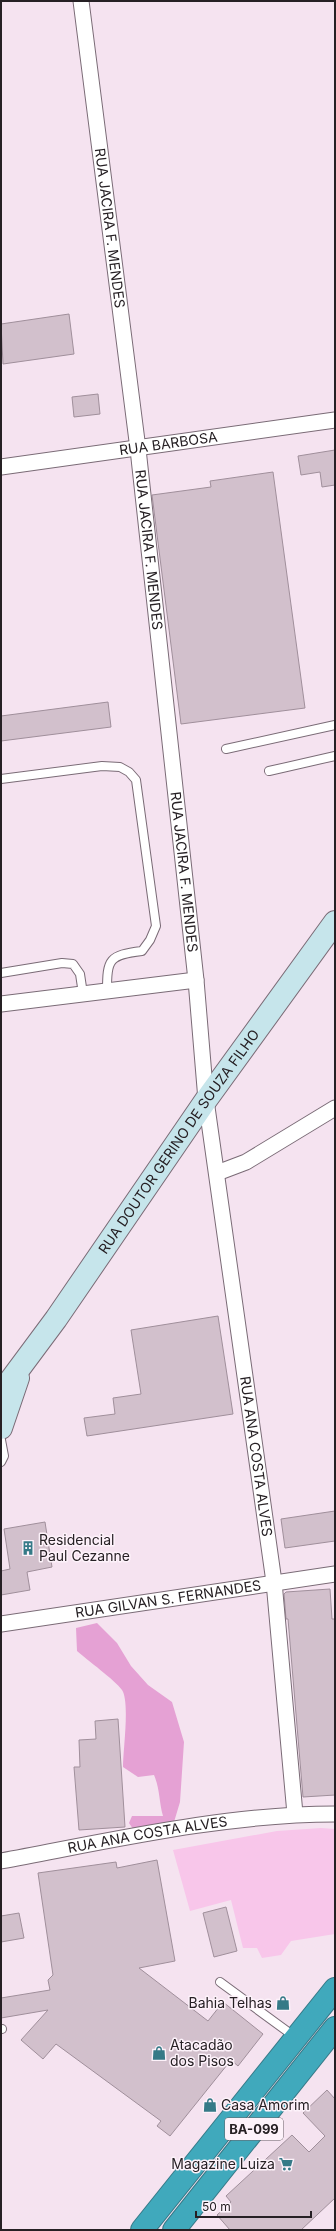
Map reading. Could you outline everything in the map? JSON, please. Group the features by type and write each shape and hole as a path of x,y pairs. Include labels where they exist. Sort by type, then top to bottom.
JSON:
{"highway":[{"name":"BA-099","path":"142,2230 335,1989"},
{"name":"BA-099","path":"174,2230 335,2028"}],"main road":[{"name":"RUA DOUTOR GERINO DE SOUZA FILHO","path":"1,1393 56,1319 206,1100 335,922"},
{"name":"RUA DOUTOR GERINO DE SOUZA FILHO","path":"1,1428 24,1362"}],"street":[{"name":"RUA JACIRA F. MENDES","path":"81,1 138,449 196,980 206,1100"},
{"name":"RUA BARBOSA","path":"1,467 138,449 335,420"},
{"path":"1,1004 196,980"},
{"name":"RUA ANA COSTA ALVES","path":"206,1100 274,1582 295,1814"},
{"path":"217,1173 246,1162 335,1108"},
{"name":"RUA GILVAN S. FERNANDES","path":"1,1624 335,1574"},
{"name":"RUA ANA COSTA ALVES","path":"1,1861 172,1830 295,1814 335,1814"}],"lane":[{"path":"226,749 335,725"},
{"path":"269,771 335,756"},
{"path":"1,779 102,766 120,767 129,772 136,780 156,926 150,940 142,951 116,956 111,961 107,973 107,991"},
{"path":"1,973 62,963 74,964 80,974 83,994"},
{"path":"1,1440 4,1456 1,1462"},
{"path":"220,1982 296,2038"}],"shaded area":[{"path":"97,1623 117,1643 131,1666 148,1685 172,1702 184,1742 180,1802 174,1822 133,1829 129,1823 132,1816 163,1816 154,1775 138,1777 123,1767 126,1705 122,1690 77,1651 76,1628"},
{"path":"321,1828 335,1829 335,1934 291,1941 281,1955 262,1958 257,1948 243,1948 231,1900 190,1911 173,1850 277,1831"}],"building":[{"path":"69,314 74,354 3,364 1,324"},
{"path":"98,394 100,414 74,417 72,397"},
{"path":"335,450 335,485 322,487 320,472 301,475 298,456"},
{"path":"273,472 305,708 181,724 152,495 211,487 210,481"},
{"path":"108,702 111,727 1,741 1,716"},
{"path":"218,1316 233,1414 87,1436 84,1418 115,1414 113,1398 141,1394 131,1330"},
{"path":"335,1511 335,1541 285,1548 281,1519"},
{"name":"Residencial Paul Cezanne","path":"45,1522 52,1567 27,1572 30,1590 1,1595 1,1571 10,1569 4,1529"},
{"path":"330,1589 332,1619 335,1619 335,1795 303,1797 288,1619 286,1619 284,1594 286,1592"},
{"path":"118,1719 125,1827 79,1830 74,1767 80,1767 79,1740 96,1739 95,1721"},
{"path":"157,1860 175,1961 139,1968 208,2021 223,2002 263,2034 238,2066 231,2060 170,2136 157,2126 161,2121 56,2044 43,2059 21,2040 48,2010 1,2018 1,1998 50,1990 48,1980 53,1975 38,1873 116,1862 117,1868"},
{"path":"226,1907 237,1951 214,1957 203,1913"},
{"path":"19,1913 24,1938 1,1942 1,1916"},
{"path":"327,2090 335,2099 335,2198 301,2230 230,2230 217,2215 231,2202 226,2196 292,2135 309,2152 325,2136 303,2113"}],"place":[{"name":"Residencial Paul Cezanne","path":"28,1548"},
{"name":"Bahia Telhas","path":"283,2003"},
{"name":"Atacadão dos Pisos","path":"159,2053"},
{"name":"Casa Amorim","path":"210,2105"},
{"name":"Magazine Luiza","path":"286,2164"}]}
